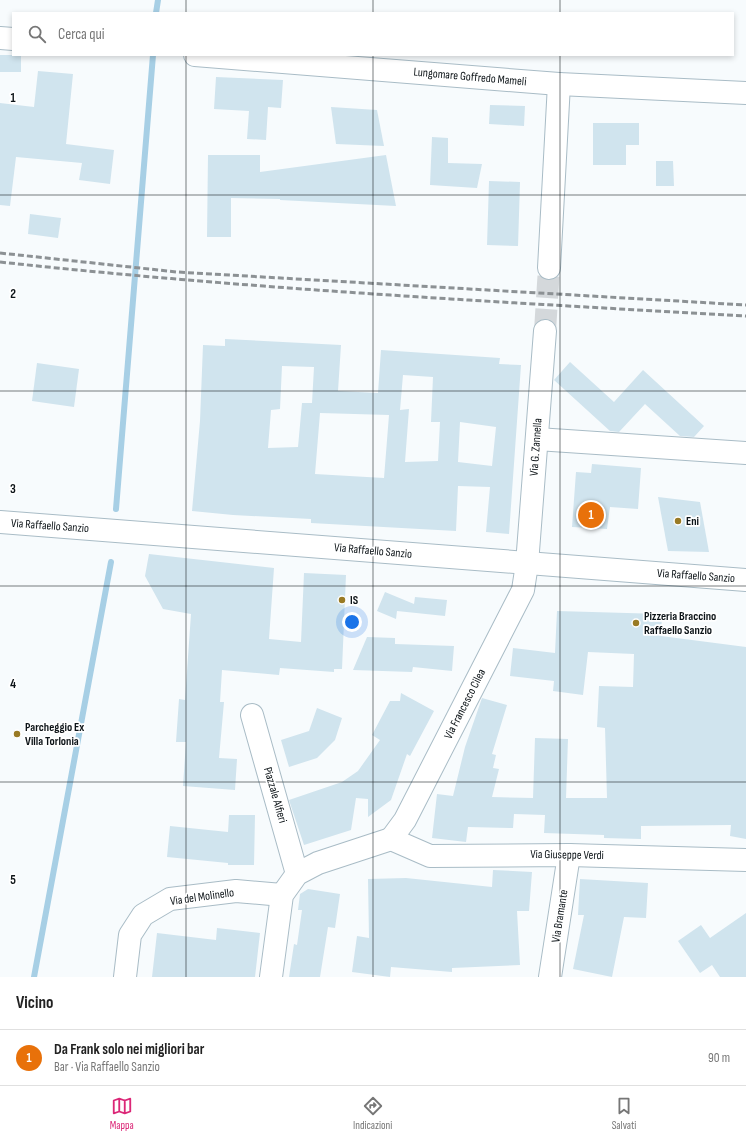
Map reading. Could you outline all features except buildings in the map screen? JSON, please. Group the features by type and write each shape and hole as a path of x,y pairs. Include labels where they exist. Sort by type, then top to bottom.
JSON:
{"street":[{"path":"0,38 12,39"},
{"name":"Lungomare Goffredo Mameli","path":"208,56 559,84 746,94"},
{"path":"549,268 559,84"},
{"name":"Via G. Zannella","path":"527,564 545,331"},
{"path":"537,439 746,453"},
{"name":"Via Raffaello Sanzio","path":"0,522 746,580"},
{"name":"Via Francesco Cilea","path":"391,839 405,820 523,590 527,564"},
{"name":"Piazzale Alfieri","path":"252,715 297,874"},
{"path":"271,977 282,895 297,874 318,863 391,839"},
{"name":"Via Giuseppe Verdi","path":"391,839 430,856 569,855 746,860"},
{"name":"Via Bramante","path":"550,977 569,855"},
{"name":"Via del Molinello","path":"125,977 130,935 143,915 170,899 236,892 282,895"}],"waterway":[{"path":"156,12 158,0"},
{"path":"116,509 153,56"},
{"path":"34,977 111,562"}],"tunnel":[{"path":"545,331 549,268"}],"railway":[{"path":"0,253 177,272 746,305"},
{"path":"0,262 186,280 373,294 746,316"}],"place":[{"name":"Da Frank solo nei migliori bar","path":"591,515"},
{"name":"Eni","path":"678,521"},
{"name":"IS","path":"342,600"},
{"name":"Pizzeria Braccino Raffaello Sanzio","path":"636,623"},
{"name":"Parcheggio Ex Villa Torlonia","path":"17,734"}]}
